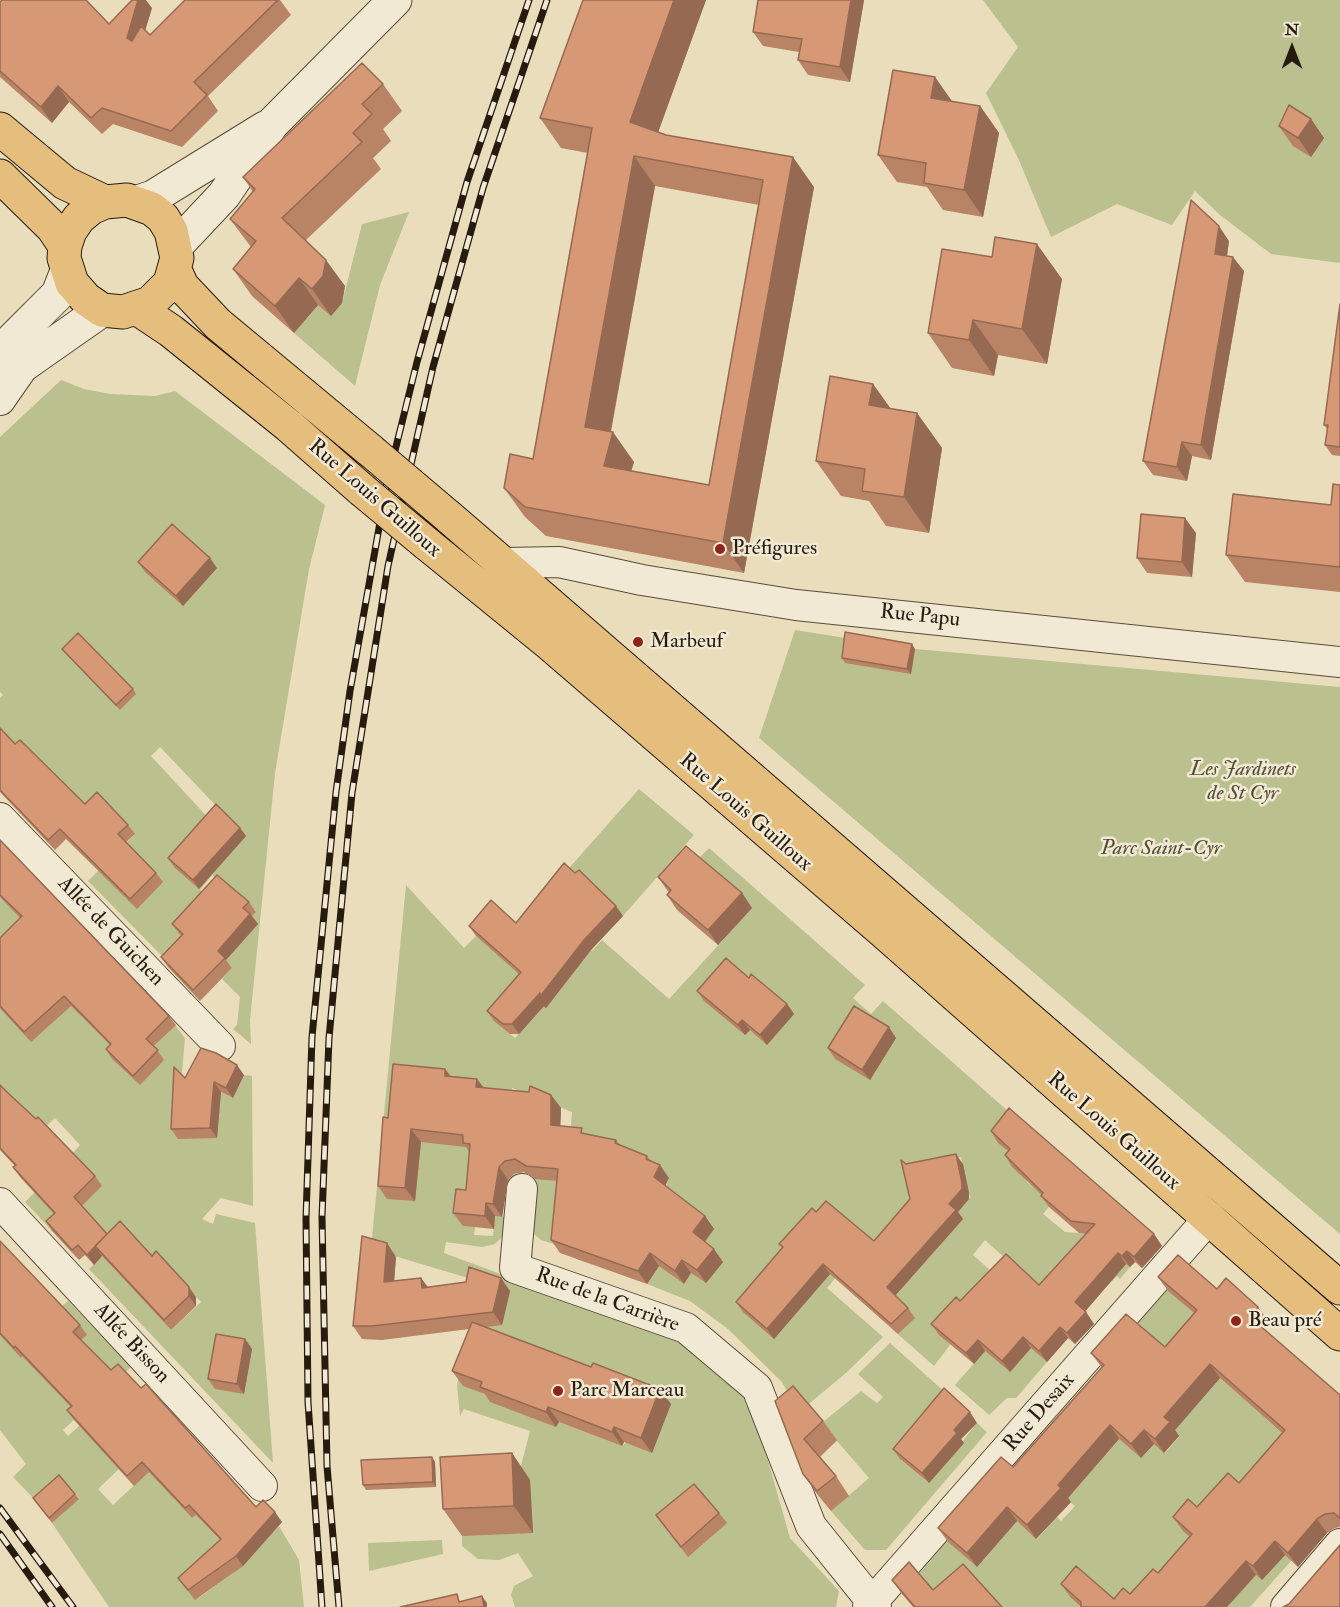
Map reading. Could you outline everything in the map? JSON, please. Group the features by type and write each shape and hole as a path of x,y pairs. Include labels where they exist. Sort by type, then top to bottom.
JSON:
{"main road":[{"path":"0,129 65,183 105,201"},
{"path":"0,176 53,228 78,292 102,310 123,312 138,309 161,294 175,258 163,218 138,202 116,200 105,201 91,208 79,218 70,231 66,258"},
{"name":"Rue Louis Guilloux","path":"175,258 182,286 218,324 503,563 1340,1288"},
{"name":"Rue Louis Guilloux","path":"138,309 171,331 289,426 362,490 551,645 1210,1217 1340,1334"}],"street":[{"path":"175,258 224,195 272,124 395,0"},
{"path":"138,202 153,197 272,124"},
{"path":"0,400 8,363 58,294 66,258"},
{"path":"8,363 102,310"},
{"name":"Rue Papu","path":"503,563 559,562 642,580 796,605 1340,662"},
{"name":"Allée de Guichen","path":"0,818 220,1046"},
{"name":"Rue de la Carrière","path":"522,1189 515,1268 686,1328 757,1388 811,1527 872,1605"},
{"name":"Allée Bisson","path":"0,1203 262,1485"},
{"name":"Rue Desaix","path":"872,1605 1210,1217"},
{"path":"1286,1607 1340,1544"}],"green space":[{"path":"983,0 1340,0 1340,263 1271,254 1220,215 1195,191 1172,225 1117,204 1051,237 1018,158 986,93 1018,47"},
{"path":"409,212 380,285 355,386 294,333 313,311 312,304 342,303 362,224"},
{"path":"61,380 84,389 110,394 155,396 175,391 325,505 309,569 275,773 250,1020 251,1044 233,1029 237,1025 240,997 222,979 232,968 225,961 228,958 190,944 170,964 88,881 135,834 92,814 19,757 0,731 0,698 3,695 0,692 0,437","holes":["160,747 223,813 216,869 212,875 209,873 213,823 151,756","212,875 256,911 250,918 250,933 200,890"]},
{"name":"Parc Saint-Cyr","path":"795,630 915,649 1340,687 1340,1234 759,738"},
{"path":"639,789 694,835 623,916 569,931 592,951 602,940 669,999 723,940 697,860 709,848 865,985 853,998 871,1014 883,1001 1017,1119 999,1143 1018,1160 1027,1182 1053,1202 1043,1214 1065,1232 1091,1234 1130,1267 1120,1279 1117,1276 1108,1285 1081,1262 1031,1347 1047,1362 1016,1398 1007,1398 989,1415 955,1385 985,1351 1010,1372 1026,1277 985,1240 973,1255 1000,1279 934,1366 892,1329 903,1317 894,1297 938,1247 842,1270 827,1288 883,1337 846,1373 799,1412 782,1382 728,1329 690,1301 647,1284 661,1262 674,1270 671,1275 684,1284 691,1273 706,1283 657,1205 669,1179 570,1139 572,1112 512,1088 511,1103 421,1133 514,1161 511,1194 477,1191 463,1226 475,1227 474,1235 493,1236 495,1216 509,1217 503,1236 495,1244 482,1247 446,1242 444,1253 679,1340 712,1364 743,1397 761,1436 790,1538 839,1591 836,1607 515,1607 511,1595 514,1586 533,1576 518,1553 499,1560 478,1559 462,1546 462,1536 517,1481 530,1431 464,1409 460,1416 457,1385 478,1281 371,1249 406,885 464,948 476,936 506,962 532,977 495,1021 515,1038 571,976 517,927","holes":["961,1157 970,1198 957,1213 945,1159","492,1397 671,1404 622,1446 559,1422 556,1427"]},
{"path":"0,897 94,979 81,1016 103,1038 120,1050 112,1059 140,1085 153,1048 175,1025 185,1038 181,1084 216,1090 233,1098 244,1075 252,1076 253,1206 221,1198 202,1219 213,1224 216,1214 255,1223 273,1463 89,1269 102,1256 171,1330 201,1302 163,1262 114,1244 81,1207 102,1186 72,1154 80,1145 55,1118 43,1129 0,1088"},
{"path":"532,1173 548,1180 578,1183 585,1262 576,1259 581,1232 561,1246 541,1240 528,1224"},
{"path":"38,1189 67,1218 52,1231 25,1202"},
{"path":"1166,1289 1207,1324 1220,1378 1294,1444 1256,1517 1291,1561 1250,1607 1141,1607 1071,1598 1081,1607 973,1607 943,1604 918,1575 947,1541 977,1567 1017,1521 1037,1539 1057,1517 1061,1521 1075,1506 1067,1499 1119,1439 1141,1458 1154,1444 1165,1453 1179,1437 1156,1416 1135,1326","holes":["1254,1545 1263,1580 1256,1575 1232,1600"]},
{"path":"68,1301 131,1367 63,1430 68,1436 101,1406 121,1439 163,1401 176,1414 140,1448 110,1459 119,1469 98,1489 113,1505 155,1466 174,1499 192,1518 196,1515 228,1549 197,1599 232,1574 279,1526 299,1560 304,1607 109,1607 52,1523 79,1498 62,1480 36,1501 13,1477 26,1464 0,1430 0,1332 61,1307"},
{"path":"890,1343 947,1394 901,1460 929,1483 977,1423 987,1432 886,1550 865,1550 831,1511 869,1478 837,1441 806,1468 796,1444 861,1391 877,1403 883,1397 858,1374"},
{"path":"442,1540 443,1554 369,1571 368,1543"}],"building":[{"path":"2,0 86,0 109,24 132,0 138,0 127,38 132,41 141,26 150,35 185,0 278,0 194,82 207,95 171,131 102,108 91,118 58,86 41,107 0,71 0,2"},
{"path":"583,0 674,0 630,122 666,135 793,157 723,543 525,507 504,488 510,454 533,459 592,128 540,118","holes":["634,156 763,180 709,485 604,466 613,432 585,427"]},
{"path":"758,0 851,0 840,67 798,60 802,39 753,32"},
{"path":"362,63 383,84 362,104 372,114 353,133 362,142 282,218 326,260 323,276 312,289 299,278 275,306 233,269 256,241 230,219 255,189 243,177"},
{"path":"893,70 935,77 931,98 980,106 964,190 924,183 926,163 878,155"},
{"path":"1289,105 1311,119 1298,138 1279,126"},
{"path":"1191,200 1219,226 1215,254 1233,257 1201,445 1182,442 1177,467 1143,461"},
{"path":"995,237 1037,244 1022,329 973,320 969,340 928,333 942,249 992,257"},
{"path":"1340,304 1340,447 1325,445 1328,425 1324,425"},
{"path":"830,376 873,384 869,405 917,413 904,497 862,491 865,469 816,461"},
{"path":"1333,484 1340,485 1340,567 1226,555 1233,494 1331,505"},
{"path":"1141,514 1185,518 1182,562 1137,558"},
{"path":"172,524 210,558 176,596 138,562"},
{"path":"845,632 912,644 907,669 842,658"},
{"path":"78,633 133,689 116,705 62,649"},
{"path":"0,728 15,744 20,740 85,804 97,792 128,825 118,834 156,873 130,899 60,829 48,840 0,790"},
{"path":"216,804 240,828 193,880 168,858"},
{"path":"0,840 169,1016 146,1039 158,1050 133,1076 106,1049 111,1044 64,996 24,1032 0,1006 0,938 22,916 0,895"},
{"path":"686,846 742,893 708,930 667,895 671,890 658,877"},
{"path":"564,863 575,873 579,870 616,906 584,940 539,998 540,993 512,1024 503,1024 487,1011 521,972 469,926 491,900 516,923"},
{"path":"217,875 249,902 243,908 250,914 218,951 225,958 193,990 161,957 183,934 172,924"},
{"path":"726,958 749,978 751,974 787,1004 760,1035 742,1020 738,1025 697,991"},
{"path":"854,1006 889,1027 862,1070 828,1048"},
{"path":"201,1048 216,1053 237,1065 226,1088 214,1082 210,1128 171,1129 174,1067 185,1078"},
{"path":"393,1064 445,1069 445,1076 477,1079 476,1087 529,1092 530,1086 551,1095 551,1125 582,1128 581,1133 616,1140 615,1143 647,1156 646,1159 660,1165 654,1177 705,1216 693,1232 714,1249 697,1270 682,1260 675,1271 650,1253 638,1271 551,1240 558,1169 526,1166 515,1159 505,1161 499,1167 493,1204 486,1203 485,1216 453,1213 456,1189 466,1190 470,1144 463,1143 463,1135 411,1129 405,1188 378,1186 383,1117 388,1118"},
{"path":"0,1085 36,1119 38,1117 95,1176 74,1197 107,1234 87,1255 78,1245 72,1250 46,1221 55,1213 13,1167 16,1165 0,1148"},
{"path":"1009,1108 1154,1234 1134,1257 1127,1251 1122,1256 1118,1253 1075,1302 1086,1312 1067,1333 1060,1327 1039,1351 1023,1337 1002,1361 978,1340 966,1353 931,1324 956,1297 960,1301 1006,1254 1039,1285 1095,1224 1071,1221 1041,1196 1043,1193 1005,1155 1010,1149 991,1131"},
{"path":"956,1154 962,1189 949,1204 956,1210 887,1287 908,1308 891,1324 823,1264 767,1329 736,1302 783,1247 779,1244 812,1208 816,1212 826,1201 874,1241 910,1199 901,1160 906,1164"},
{"path":"120,1221 152,1256 156,1251 189,1287 189,1296 164,1320 95,1246"},
{"path":"362,1236 387,1243 384,1282 421,1278 422,1288 466,1282 469,1267 501,1278 493,1312 372,1326 353,1326"},
{"path":"0,1241 80,1325 73,1332 111,1370 118,1364 141,1388 146,1384 256,1507 263,1500 275,1512 236,1556 188,1590 178,1578 221,1539 189,1505 185,1508 142,1462 127,1476 67,1410 72,1406 0,1333"},
{"path":"1178,1255 1217,1289 1226,1278 1258,1307 1250,1317 1340,1395 1340,1518 1334,1513 1325,1514 1317,1519 1288,1553 1275,1541 1253,1566 1246,1561 1205,1607 1081,1607 1081,1602 1061,1584 1076,1566 1114,1599 1123,1588 1130,1594 1153,1569 1158,1573 1192,1534 1173,1517 1188,1499 1197,1507 1228,1473 1239,1483 1285,1430 1210,1364 1164,1417 1170,1422 1155,1439 1144,1430 1131,1444 1110,1425 1058,1485 1061,1488 1027,1525 1007,1507 967,1553 938,1528 1001,1457 1013,1467 1104,1365 1091,1353 1126,1314 1165,1347 1197,1310 1158,1277"},
{"name":"Parc Marceau","path":"472,1322 591,1367 593,1363 660,1389 641,1438 614,1427 612,1432 548,1407 546,1412 480,1387 482,1382 452,1371"},
{"path":"216,1334 245,1339 237,1384 208,1379"},
{"path":"793,1386 823,1421 804,1439 836,1476 817,1491 803,1474 775,1401"},
{"path":"944,1388 970,1412 954,1430 957,1433 922,1473 893,1449"},
{"path":"512,1453 514,1506 443,1509 440,1457"},
{"path":"432,1457 433,1482 363,1485 361,1460"},
{"path":"59,1475 75,1494 49,1518 33,1498"},
{"path":"694,1484 719,1513 681,1547 656,1515"},
{"path":"1340,1545 1340,1607 1283,1607 1289,1604"},
{"path":"909,1562 933,1590 963,1564 1002,1607 915,1607 892,1580"},
{"path":"457,1594 459,1602 482,1596 484,1607 400,1607"}],"railway":[{"path":"322,1607 308,1402 306,1218 312,1037 336,792 350,691 387,483 417,362 467,182 529,0"},
{"path":"339,1607 327,1466 322,1217 329,1038 352,793 388,566 433,367 483,188 547,0"},
{"path":"0,1508 73,1607"},
{"path":"0,1534 52,1607"}],"place":[{"name":"Préfigures","path":"720,549"},
{"name":"Marbeuf","path":"638,642"},
{"name":"Beau pré","path":"1236,1321"},
{"name":"Parc Marceau","path":"558,1391"}],"park label":[{"name":"Les Jardinets de St Cyr","path":"1243,782"}]}
